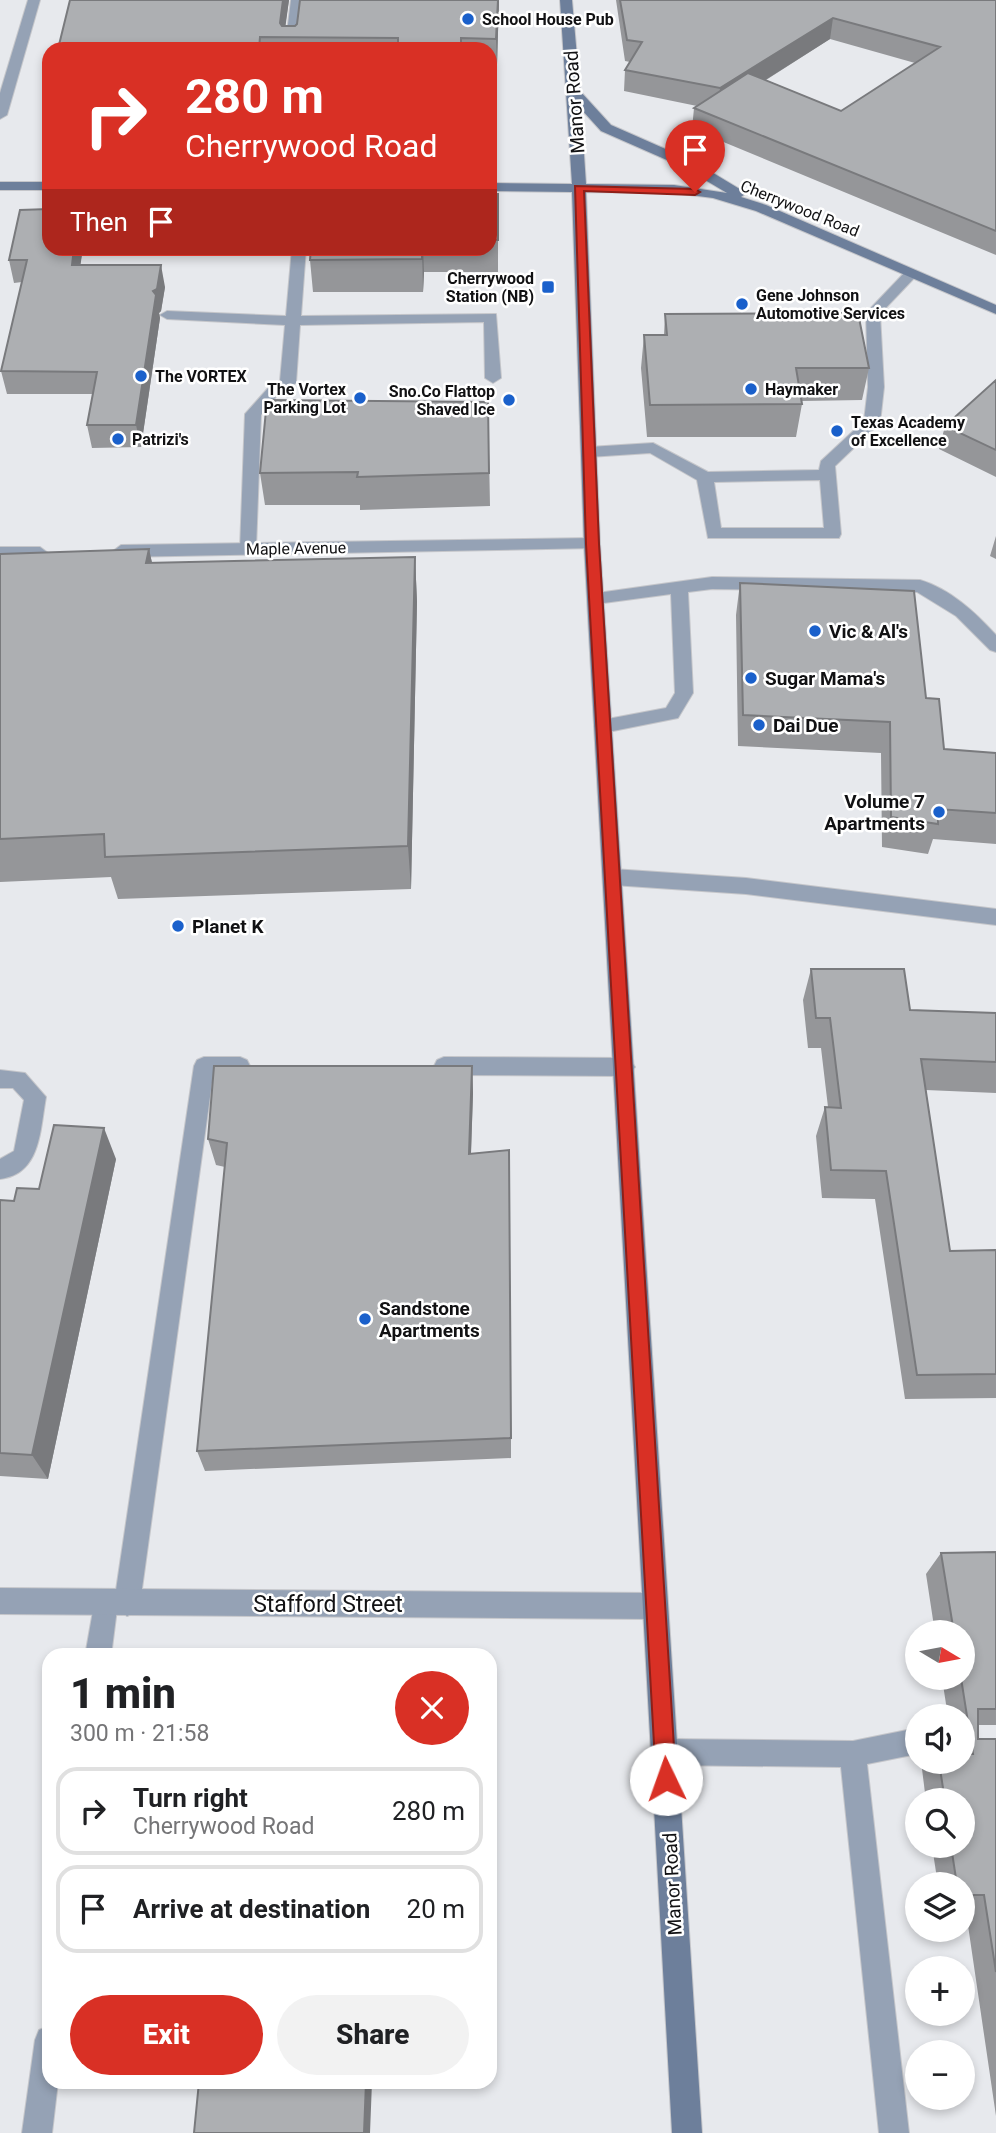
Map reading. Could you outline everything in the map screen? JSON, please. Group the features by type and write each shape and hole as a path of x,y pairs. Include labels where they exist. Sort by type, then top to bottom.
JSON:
{"main road":[{"name":"Manor Road","path":"566,0 579,188 592,544 687,2133"},
{"path":"574,93 606,128 690,165 761,208"},
{"path":"0,186 42,186"},
{"name":"Cherrywood Road","path":"497,187 674,189 715,194 761,208 996,310"}],"street":[{"path":"0,115 34,0"},
{"path":"292,42 297,0"},
{"path":"248,549 253,414 274,390 288,383 299,256"},
{"path":"705,477 714,534 834,534 827,465 872,423 876,387 873,313 912,273"},
{"path":"167,315 295,321 491,317 493,378"},
{"path":"589,452 653,448 705,477 828,475"},
{"name":"Maple Avenue","path":"110,552 592,544"},
{"path":"0,553 55,552"},
{"path":"596,598 712,583 920,586 946,597 996,646"},
{"path":"603,726 672,713 684,693 680,587"},
{"path":"613,877 746,886 996,917"},
{"path":"101,1648 116,1603 204,1066 260,1066"},
{"path":"427,1066 624,1067"},
{"path":"0,1079 18,1079 35,1097 24,1156 9,1168 0,1169"},
{"name":"Stafford Street","path":"0,1601 655,1606"},
{"path":"664,1752 853,1754 905,1743"},
{"path":"853,1754 894,2133"},
{"path":"37,2133 43,2089"}],"building":[{"path":"70,0 283,0 280,23 282,26 295,26 300,0 498,0 496,39 398,42 398,38 260,37 260,42 60,42"},
{"path":"620,0 996,0 996,231 694,108 748,73 841,111 940,47 833,18 720,88 625,70 642,42 627,40"},
{"path":"497,194 498,194 497,240"},
{"path":"42,209 42,256 73,256 72,265 161,265 157,289 153,291 156,295 136,425 87,425 97,372 1,371 27,260 9,260 20,210"},
{"path":"310,256 422,256 422,259 310,260"},
{"path":"858,313 869,368 796,368 802,404 650,405 644,335 667,335 665,314"},
{"path":"996,380 996,450 945,426"},
{"path":"267,400 488,402 489,473 357,477 358,472 260,473"},
{"path":"149,549 146,563 415,557 408,846 105,857 104,834 0,839 0,554"},
{"path":"740,583 914,591 926,698 939,699 944,749 996,753 996,813 938,809 938,824 891,817 890,722 743,715"},
{"path":"811,969 904,969 910,1010 996,1013 996,1062 921,1059 950,1251 996,1250 996,1374 917,1375 886,1171 831,1170 825,1107 841,1108 830,1018 816,1018"},
{"name":"Sandstone Apartments","path":"214,1066 472,1066 469,1154 509,1150 511,1438 197,1451 227,1143 208,1139"},
{"path":"54,1125 104,1128 32,1455 0,1453 0,1200 14,1201 17,1188 39,1189"},
{"path":"996,1552 996,1709 978,1709 978,1739 996,1739 996,1972 984,1895 975,1895 975,1872 955,1872 953,1858 975,1858 975,1788 943,1788 941,1774 975,1774 975,1704 965,1704 963,1690 975,1690 975,1620 952,1620 941,1553"},
{"path":"198,2089 366,2089 364,2133 194,2133"}],"place":[{"name":"School House Pub","path":"468,19"},
{"name":"Cherrywood Station (NB)","path":"548,287"},
{"name":"Gene Johnson Automotive Services","path":"742,304"},
{"name":"The VORTEX","path":"141,376"},
{"name":"Haymaker","path":"751,389"},
{"name":"The Vortex Parking Lot","path":"360,398"},
{"name":"Sno.Co Flattop Shaved Ice","path":"509,400"},
{"name":"Texas Academy of Excellence","path":"837,431"},
{"name":"Patrizi's","path":"118,439"},
{"name":"Vic & Al's","path":"815,631"},
{"name":"Sugar Mama's","path":"751,678"},
{"name":"Dai Due","path":"759,725"},
{"name":"Volume 7 Apartments","path":"939,812"},
{"name":"Planet K","path":"178,926"},
{"name":"Sandstone Apartments","path":"365,1319"}],"route":[{"path":"666,1779 592,544 579,188 674,189 695,192"}]}
